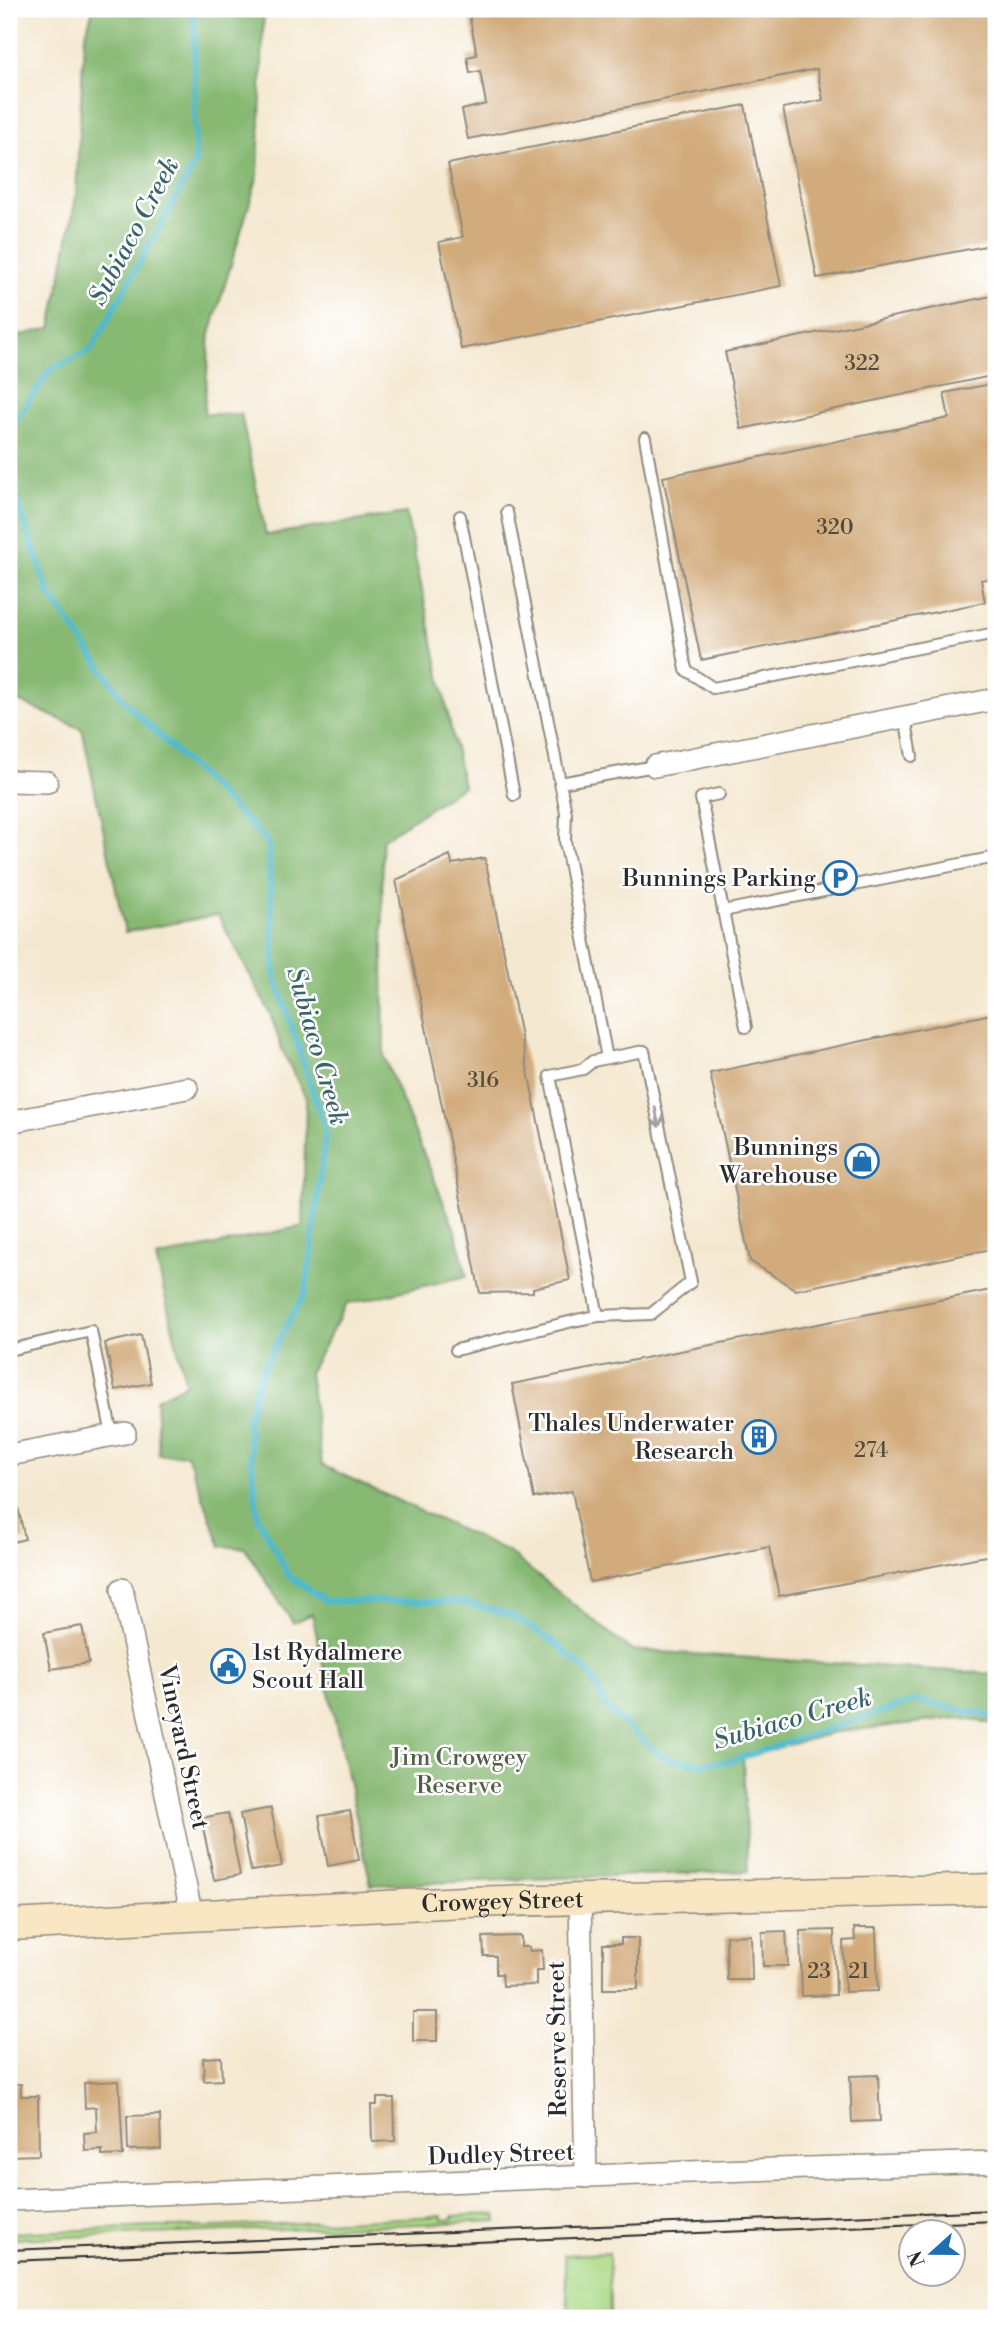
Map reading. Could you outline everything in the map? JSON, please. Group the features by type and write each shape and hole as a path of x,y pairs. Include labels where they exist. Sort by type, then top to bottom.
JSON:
{"street":[{"path":"655,766 996,699"},
{"path":"9,781 47,782"},
{"path":"9,1122 187,1088"},
{"path":"9,1455 119,1434"},
{"name":"Vineyard Street","path":"122,1589 192,1916"},
{"name":"Crowgey Street","path":"9,1925 464,1902 996,1889"},
{"name":"Reserve Street","path":"580,1899 586,2176"},
{"name":"Dudley Street","path":"9,2200 996,2162"}],"lane":[{"path":"645,438 686,670 713,688 996,633"},
{"path":"507,512 566,813 565,841 607,1058"},
{"path":"460,516 514,796"},
{"path":"905,717 912,756"},
{"path":"560,783 655,766"},
{"path":"719,794 701,798 746,1027"},
{"path":"723,911 996,857"},
{"path":"456,1350 598,1316 652,1314 691,1282 644,1051 593,1061 583,1069 550,1076 598,1316"},
{"path":"9,1350 91,1331 119,1434"}],"green space":[{"name":"Jim Crowgey Reserve","path":"93,9 264,9 258,175 210,334 204,414 241,414 266,535 406,513 463,786 382,840 384,1057 455,1230 467,1276 347,1304 309,1373 322,1465 508,1552 631,1650 996,1674 996,1724 959,1718 837,1732 743,1757 748,1871 371,1885 312,1614 293,1623 245,1548 221,1546 187,1454 159,1455 156,1399 186,1384 156,1258 303,1226 306,1098 283,1052 270,1013 218,915 125,932 82,729 9,697 9,338 51,328 76,197 84,40"},
{"path":"496,2214 497,2221 9,2239 9,2233 218,2227 442,2216 442,2220 453,2219 453,2216"},
{"path":"609,2253 610,2318 569,2318 564,2255"}],"building":[{"path":"468,9 996,9 996,244 817,278 783,108 823,100 817,69 468,139 462,110 486,104 480,71 470,73 467,57 477,55"},
{"path":"745,105 781,286 461,349 439,242 463,237 448,164"},
{"path":"996,295 996,375 741,429 725,352"},
{"path":"996,383 996,577 981,580 985,602 701,660 663,477 949,418 944,393"},
{"path":"450,855 452,864 485,858 570,1280 533,1288 533,1292 480,1293 396,880"},
{"name":"Bunnings Warehouse","path":"996,1013 996,1248 796,1290 750,1261 710,1073"},
{"name":"Thales Underwater Research","path":"996,1289 996,1554 779,1596 769,1547 590,1582 572,1491 534,1498 512,1384"},
{"path":"141,1335 151,1383 115,1390 105,1343"},
{"path":"17,1503 25,1539 9,1543 9,1505"},
{"path":"82,1626 89,1663 51,1669 44,1633"},
{"path":"271,1808 282,1866 251,1871 240,1814"},
{"path":"350,1811 359,1860 328,1866 319,1816"},
{"path":"228,1813 240,1875 214,1880 201,1818"},
{"path":"854,1928 876,1928 878,1991 845,1992 843,1941 855,1940"},
{"path":"834,1930 836,1995 802,1996 800,1931"},
{"path":"786,1931 788,1966 763,1966 762,1932"},
{"path":"751,1935 752,1980 727,1980 726,1936"},
{"path":"521,1936 521,1947 529,1947 530,1951 542,1950 543,1970 536,1970 536,1985 503,1986 502,1974 496,1974 496,1956 484,1956 483,1937"},
{"path":"621,1938 638,1938 638,1989 603,1989 603,1944 621,1944"},
{"path":"413,2012 437,2012 437,2041 413,2041"},
{"path":"221,2057 222,2080 204,2081 203,2058"},
{"path":"878,2075 880,2121 852,2122 850,2076"},
{"path":"119,2081 123,2155 102,2156 102,2150 85,2151 84,2133 97,2132 96,2107 85,2108 84,2083"},
{"path":"9,2084 21,2084 21,2096 38,2096 39,2155 9,2156"},
{"path":"377,2098 394,2098 395,2141 372,2142 371,2105 377,2105"},
{"path":"160,2115 161,2149 128,2150 127,2116"}],"waterway":[{"name":"Subiaco Creek","path":"9,430 50,370 91,350 195,163 194,9"},
{"name":"Subiaco Creek","path":"9,478 49,593 125,702 268,842 275,976 326,1131 306,1291 260,1374 247,1420 258,1517 288,1575 325,1601 460,1602 511,1615 554,1642 590,1674 606,1707 662,1757 701,1764 731,1761 915,1701 996,1717"}],"tram line":[{"path":"9,2250 996,2210"},
{"path":"9,2261 996,2221"}],"place":[{"name":"Bunnings Parking","path":"840,878"},
{"name":"Bunnings Warehouse","path":"862,1161"},
{"name":"Thales Underwater Research","path":"759,1437"},
{"name":"1st Rydalmere Scout Hall","path":"228,1666"}]}
